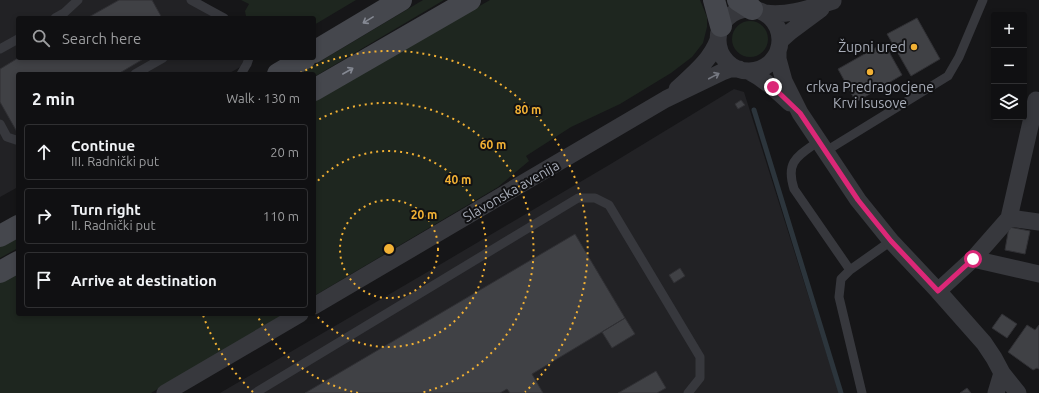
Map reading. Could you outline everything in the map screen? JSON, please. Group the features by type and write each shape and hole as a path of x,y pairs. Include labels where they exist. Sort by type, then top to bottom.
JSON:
{"main road":[{"path":"316,89 470,0"},
{"path":"714,0 719,33"},
{"path":"316,51 393,3"},
{"path":"281,72 302,60"},
{"path":"0,220 16,211"},
{"path":"0,236 16,227"},
{"path":"0,272 16,263"}],"street":[{"path":"743,70 756,70 764,67 772,60 779,46 806,20 833,0"},
{"path":"800,113 762,78 727,62 718,47 719,33 726,18 734,12 742,9 752,7 784,14 833,0"},
{"path":"752,7 772,18 776,25 779,33 778,59 784,82 800,113 858,200 891,241 984,343 1002,373 1018,393"},
{"name":"Slavonska avenija","path":"666,99 706,61 714,51 719,33"},
{"name":"Slavonska avenija","path":"316,305 666,99 722,72 730,69 743,70"},
{"path":"938,291 973,259 1009,218 1036,100"},
{"path":"1009,218 1039,222"},
{"path":"973,259 1039,274"},
{"path":"165,393 297,316"},
{"path":"996,393 1002,373"}],"lane":[{"path":"58,16 64,13 78,0"},
{"path":"191,0 220,16"},
{"path":"850,270 794,189 791,178 792,167 797,157 822,146 948,76 959,57 983,0"},
{"path":"316,39 338,38"},
{"path":"0,49 16,40"},
{"path":"138,72 160,60"},
{"path":"242,72 248,60"},
{"path":"0,124 7,136 16,140"},
{"path":"255,393 578,198 595,198 609,205 700,357 700,378 688,393"},
{"path":"862,393 839,297 841,279 850,270 891,241"}],"shaded area":[{"path":"0,0 201,0 225,16 16,16 16,60 252,60 232,72 16,72 16,188 0,197"},
{"path":"241,0 356,0 316,24 316,16 246,16 245,11 249,4"},
{"path":"423,0 444,0 316,76 316,72 302,72"},
{"path":"490,0 700,0 707,17 707,27 703,43 692,57 671,73 620,104 571,127 526,156 529,161 498,187 316,295 316,100"},
{"path":"754,21 763,26 767,32 767,46 763,52 754,57 746,57 737,52 733,46 732,35 737,26 743,22"},
{"path":"734,89 744,92 839,393 220,393 609,165"},
{"path":"16,236 16,249 0,258 0,245"},
{"path":"16,271 16,316 281,316 151,393 0,393 0,281"}],"building":[{"path":"119,0 152,0 161,16 91,16"},
{"name":"Župni ured","path":"917,18 940,59 911,76 887,34"},
{"name":"crkva Predragocjene Krvi Isusove","path":"884,43 902,75 856,102 838,69"},
{"path":"16,59 142,60 121,72 16,72 16,130 0,102 0,69"},
{"path":"741,100 745,105 738,109 735,104"},
{"path":"1009,227 1030,231 1025,254 1005,250"},
{"path":"575,234 625,318 532,374 543,393 510,393 507,389 500,393 305,393"},
{"path":"680,268 685,276 674,283 669,275"},
{"path":"1002,314 1017,324 1007,338 992,328"},
{"path":"625,318 635,334 612,348 602,332"},
{"path":"1027,325 1035,330 1039,325 1039,369 1037,368 1033,370 1008,352"},
{"path":"656,371 666,388 657,393 618,393"},
{"path":"967,388 971,393 960,393"}],"waterway":[{"path":"754,110 841,393"}],"place":[{"name":"Župni ured","path":"914,47"},
{"name":"crkva Predragocjene Krvi Isusove","path":"870,72"}],"route":[{"path":"773,87 800,113 858,200 874,220 891,241 938,291 973,259"}]}
